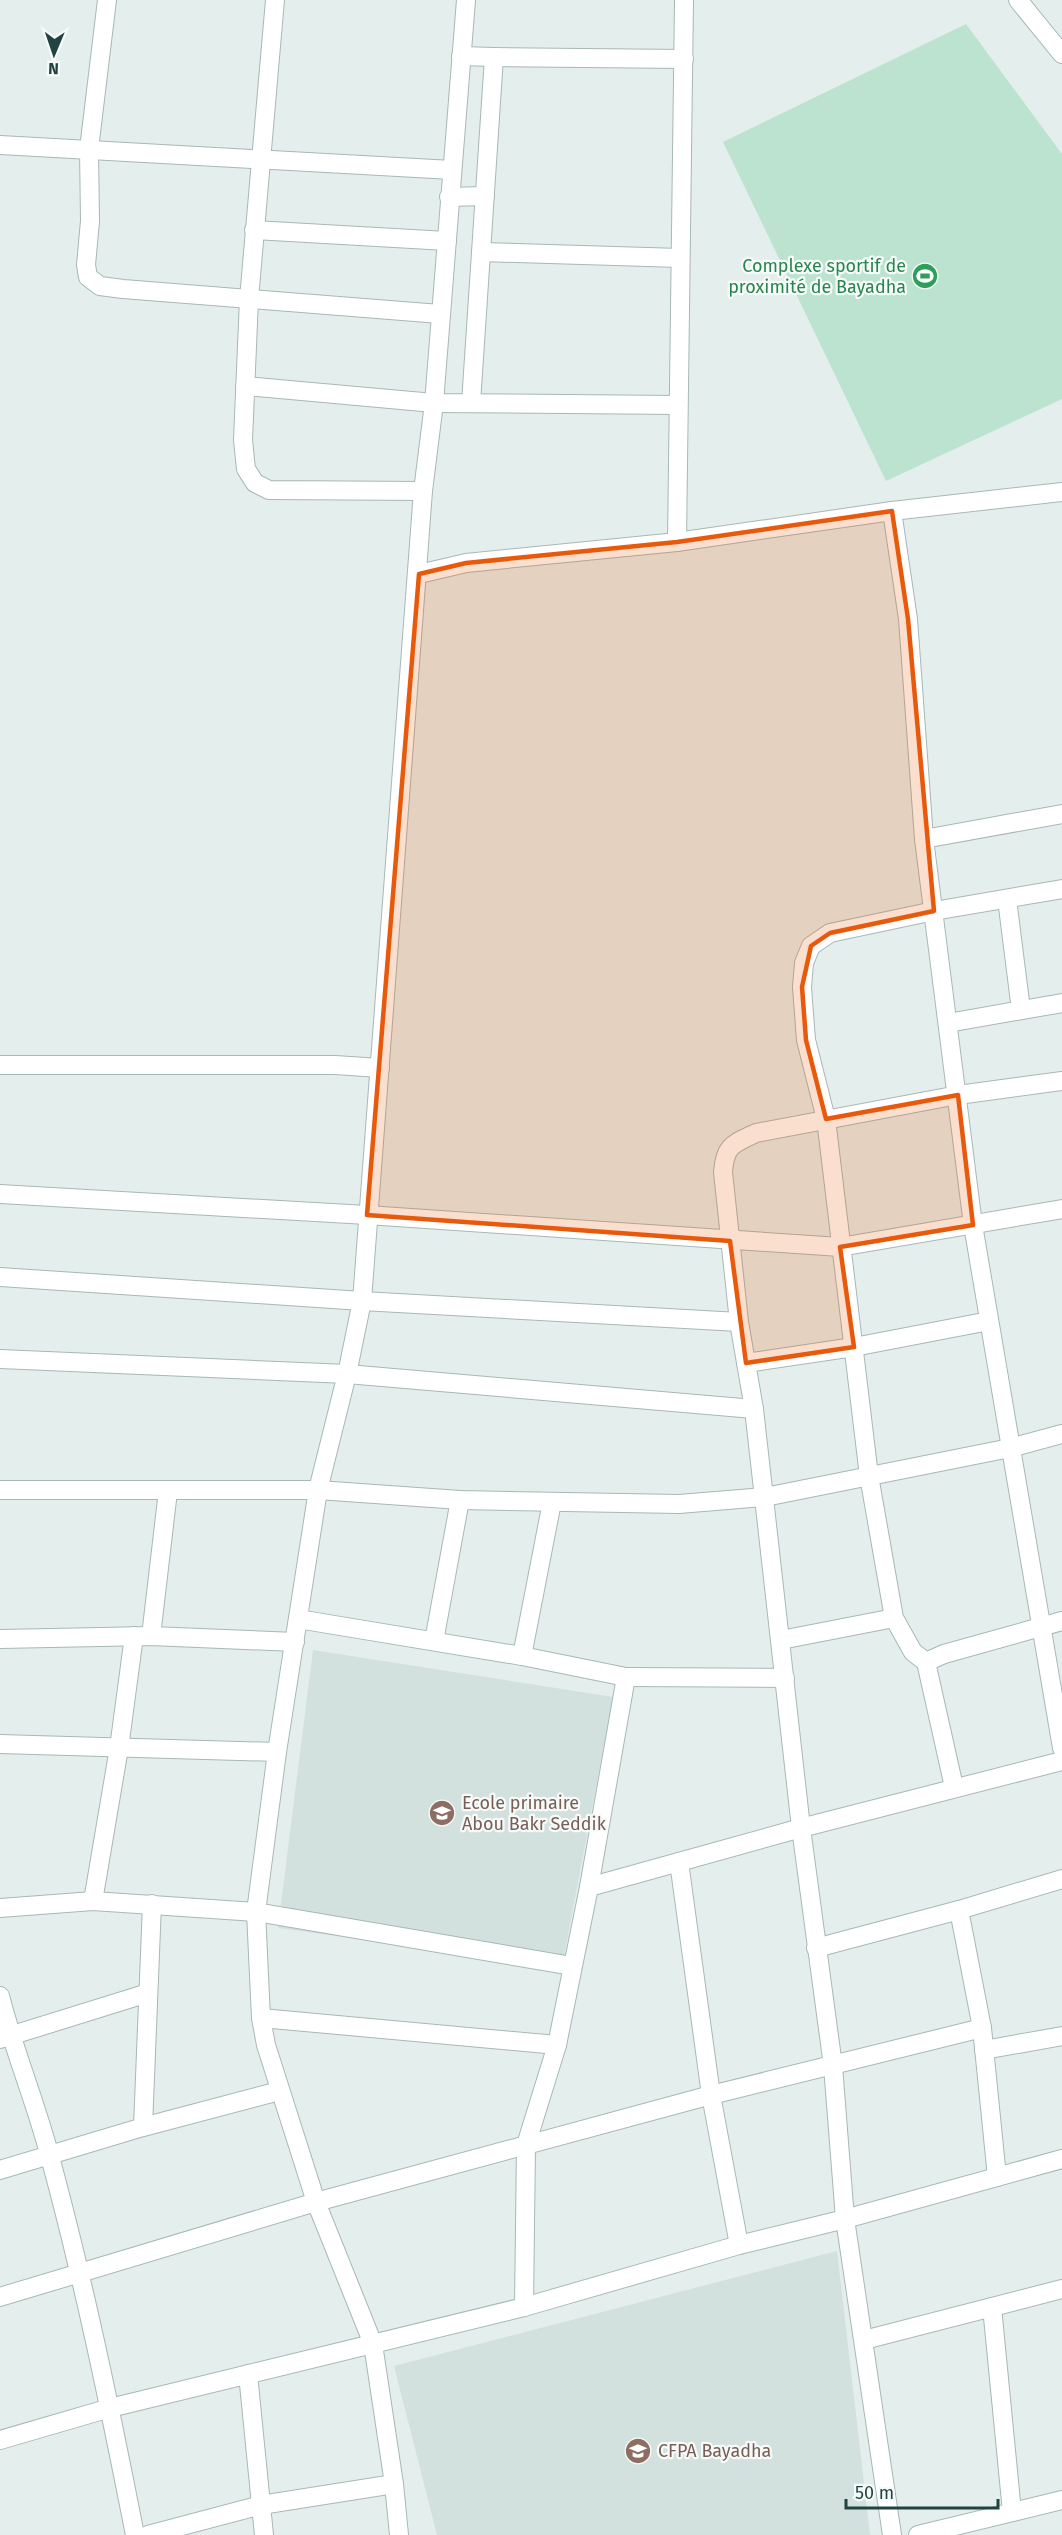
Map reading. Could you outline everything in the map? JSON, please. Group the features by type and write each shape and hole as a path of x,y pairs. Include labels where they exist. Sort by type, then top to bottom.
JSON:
{"street":[{"path":"107,0 89,149 90,222 86,265 88,277 100,286 123,289 440,314"},
{"path":"275,0 249,299 243,440 246,469 255,483 269,490 423,491"},
{"path":"399,2535 394,2484 373,2344 316,2202 266,2045 261,2018 256,1912 277,1752 318,1491 347,1374 362,1301 419,574 423,491 434,403 466,0"},
{"path":"677,542 684,0"},
{"path":"1018,0 1062,54"},
{"path":"461,56 684,59"},
{"path":"471,403 494,57"},
{"path":"0,145 452,170"},
{"path":"450,197 485,196"},
{"path":"254,230 447,241"},
{"path":"481,252 680,258"},
{"path":"245,386 434,403 678,405"},
{"path":"419,574 466,563 677,542 892,510 1062,492"},
{"path":"892,510 908,620 924,839 973,1224 1062,1748"},
{"path":"924,839 1062,814"},
{"path":"954,1787 926,1662 914,1652 894,1618 869,1476 826,1119 806,1040 801,987 804,963 811,946 830,933 934,911 1062,889"},
{"path":"1007,899 1021,1010"},
{"path":"948,1023 1062,1003"},
{"path":"0,1065 335,1065 380,1068"},
{"path":"892,2535 845,2219 833,2066 801,1828 754,1409 739,1322 723,1172 724,1154 732,1144 756,1133 958,1095 1062,1081"},
{"path":"0,1194 367,1215 840,1247 1062,1209"},
{"path":"0,1277 362,1301 739,1322"},
{"path":"746,1363 854,1347 989,1321"},
{"path":"0,1359 347,1374 754,1409"},
{"path":"0,1490 318,1491 460,1500 679,1504 765,1497 1010,1448 1062,1434"},
{"path":"93,1901 119,1748 143,1636 168,1491"},
{"path":"434,1641 460,1500"},
{"path":"522,1656 552,1502"},
{"path":"781,1640 894,1618"},
{"path":"298,1619 522,1656 626,1677 785,1678"},
{"path":"926,1662 944,1654 1062,1621"},
{"path":"0,1639 143,1636 295,1642"},
{"path":"525,2307 526,2145 557,2045 589,1887 626,1677"},
{"path":"0,1744 277,1752"},
{"path":"589,1887 954,1787 1062,1761"},
{"path":"679,1862 711,2095 739,2245"},
{"path":"816,1948 1062,1879"},
{"path":"0,1908 93,1901 256,1912 572,1966"},
{"path":"143,2127 152,1904"},
{"path":"958,1910 982,2028 997,2177"},
{"path":"5,2037 148,1993"},
{"path":"0,1996 5,2037 50,2154 110,2408 135,2535"},
{"path":"261,2018 557,2045"},
{"path":"0,2297 316,2202 711,2095 982,2028"},
{"path":"984,2050 1062,2036"},
{"path":"0,2170 143,2127 279,2091"},
{"path":"0,2440 110,2408 525,2307 739,2245 845,2219 1062,2159"},
{"path":"864,2340 1062,2289"},
{"path":"992,2307 1012,2512"},
{"path":"248,2374 264,2535"},
{"path":"148,2535 261,2505 394,2484"},
{"path":"918,2535 1062,2500"}],"highlighted area":[{"path":"892,511 908,619 934,911 830,933 811,946 802,987 806,1040 826,1119 958,1095 973,1225 840,1247 854,1347 746,1363 730,1241 367,1215 419,574 466,563 677,542"}],"shaded area":[{"name":"Ecole primaire Abou Bakr Seddik","path":"313,1650 613,1697 562,1967 278,1928"},
{"name":"CFPA Bayadha","path":"837,2251 870,2535 437,2535 394,2366"}],"green space":[{"name":"Complexe sportif de proximité de Bayadha","path":"966,24 1062,154 1062,399 886,481 723,142"}],"place":[{"name":"Complexe sportif de proximité de Bayadha","path":"925,276"},
{"name":"Ecole primaire Abou Bakr Seddik","path":"442,1813"},
{"name":"CFPA Bayadha","path":"638,2451"}]}
